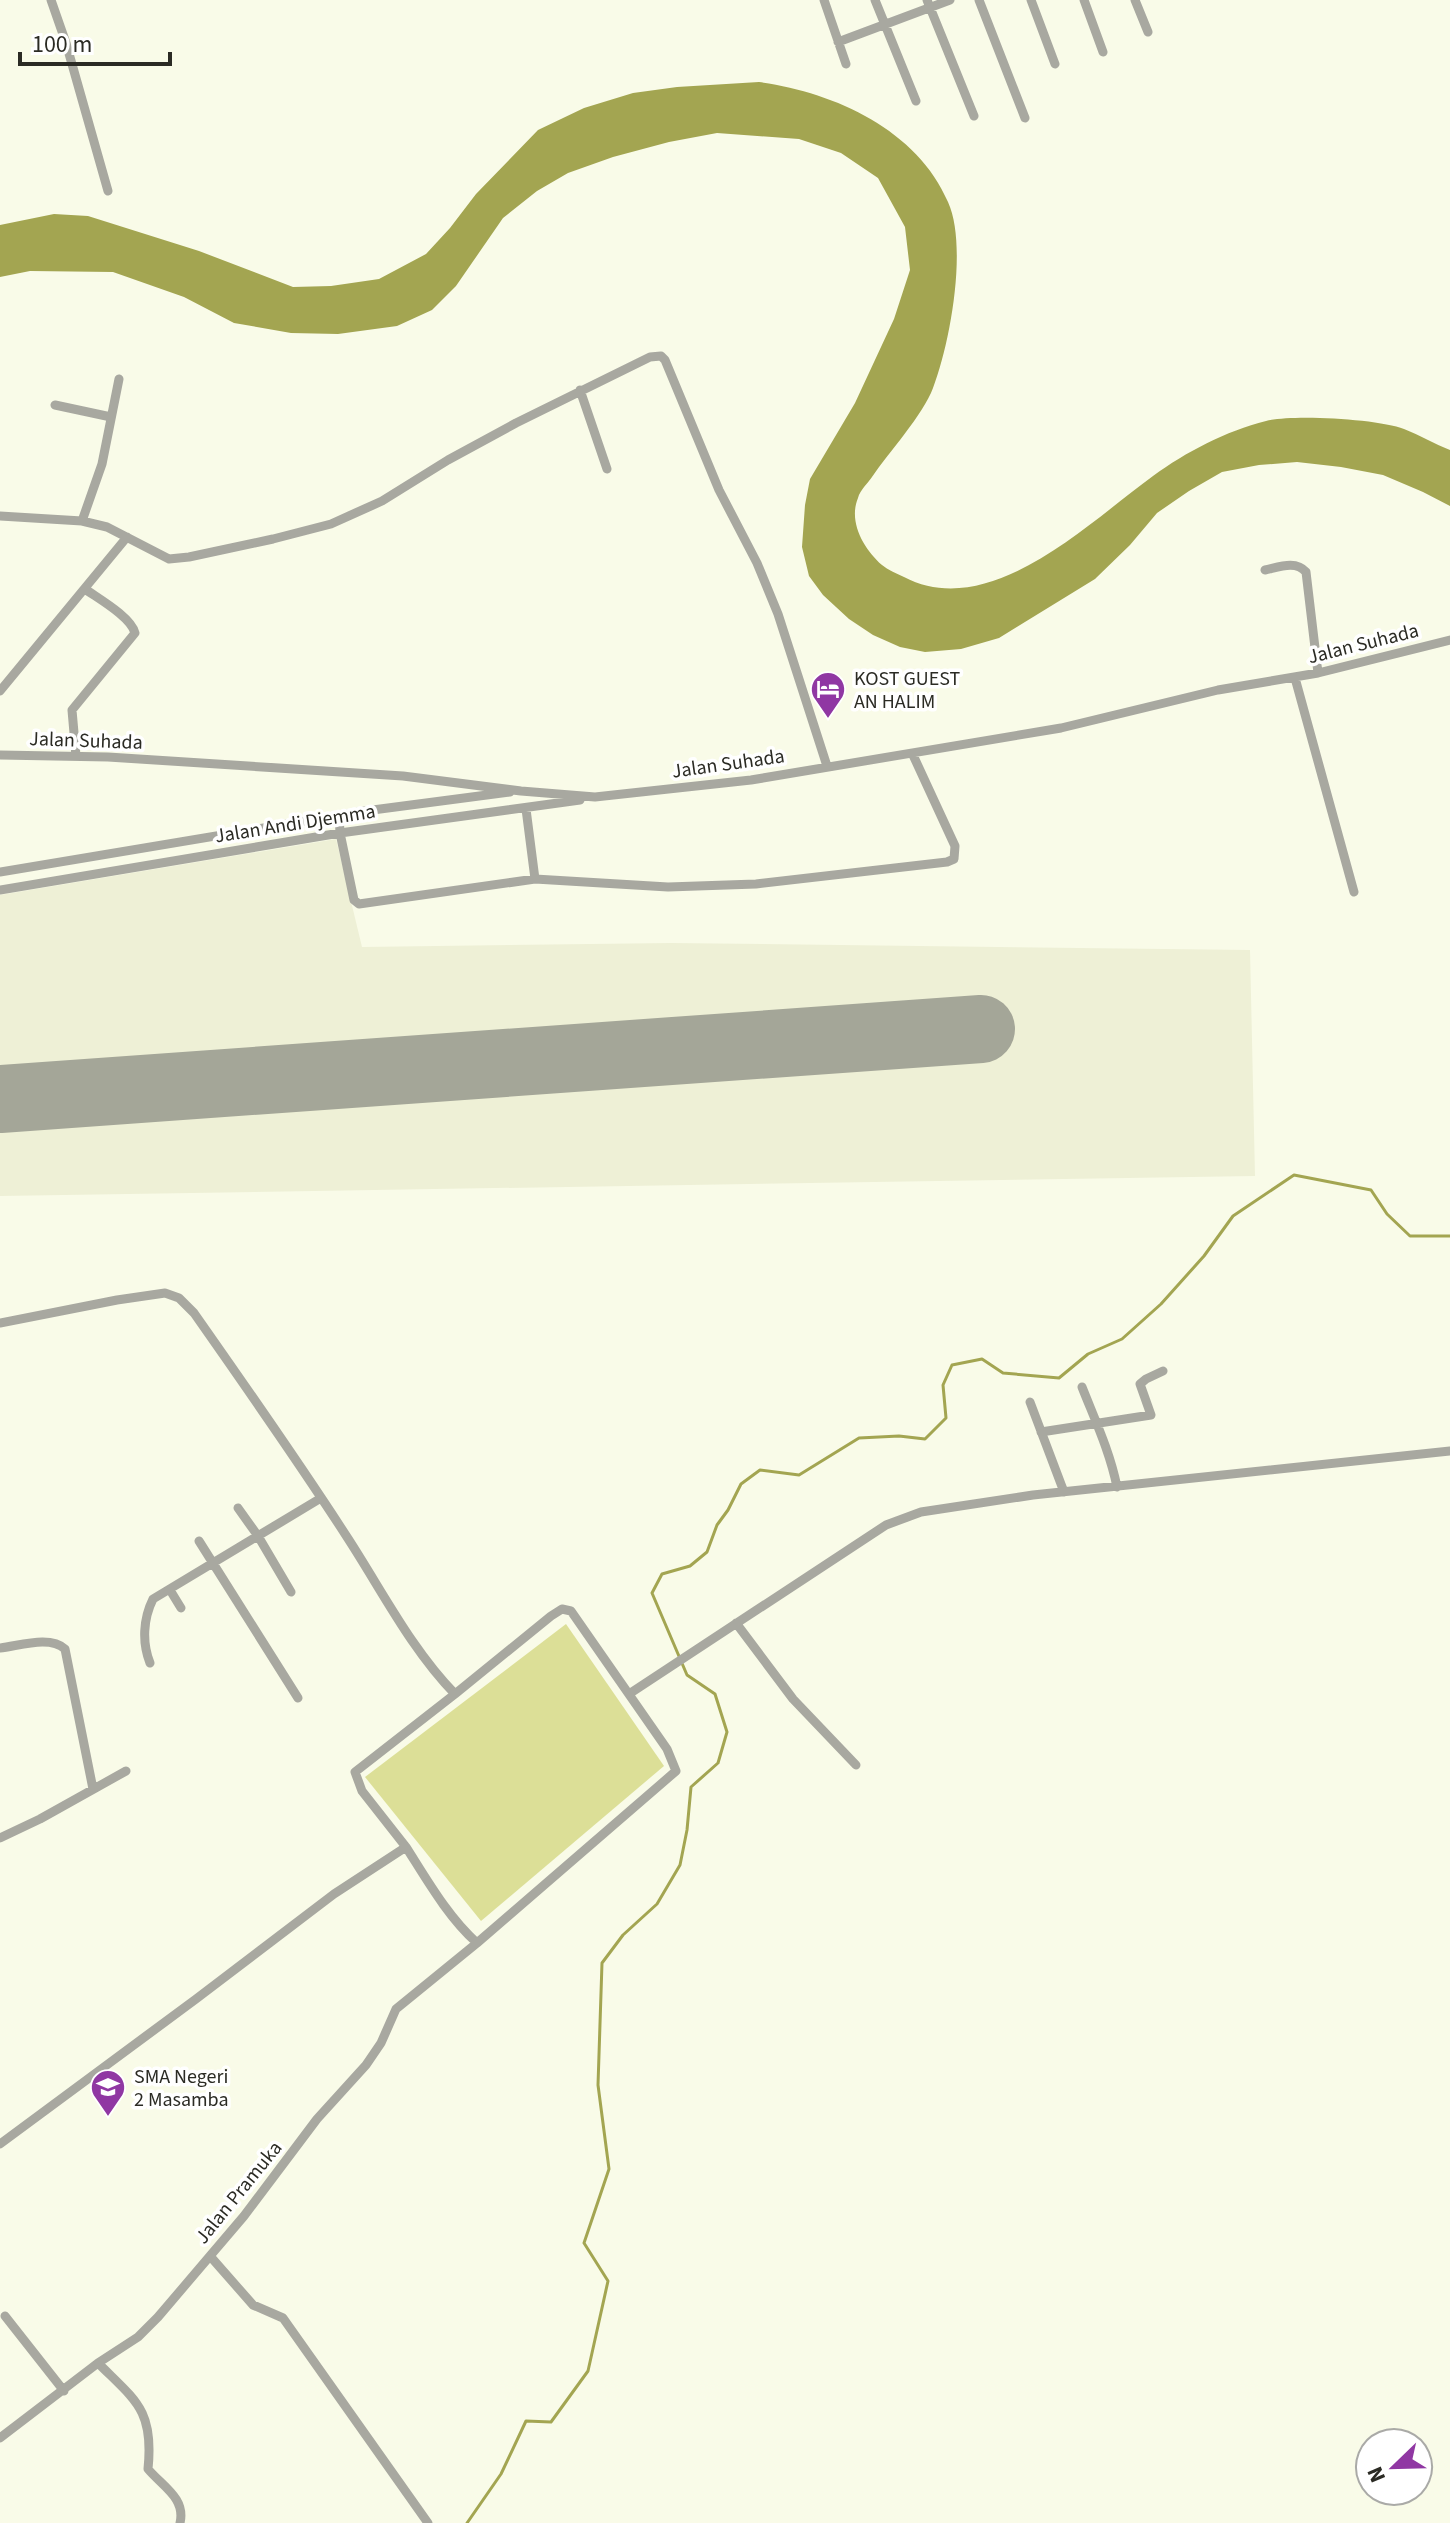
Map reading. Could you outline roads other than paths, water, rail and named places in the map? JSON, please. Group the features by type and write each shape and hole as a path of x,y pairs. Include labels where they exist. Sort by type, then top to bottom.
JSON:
{"street":[{"path":"51,0 108,191"},
{"path":"824,0 846,64"},
{"path":"875,0 916,101"},
{"path":"838,42 885,25 929,4 950,0"},
{"path":"979,0 1025,118"},
{"path":"1031,0 1055,64"},
{"path":"1084,0 1103,52"},
{"path":"1135,0 1148,32"},
{"path":"929,4 974,116"},
{"path":"0,516 82,521 107,527 169,559 331,524 382,501 448,460 580,390 650,357 661,356 719,490 757,563 778,614 827,766"},
{"path":"82,521 102,464 119,379"},
{"path":"580,390 607,469"},
{"path":"55,405 111,417"},
{"path":"0,691 127,537"},
{"path":"1265,570 1294,564 1301,565 1306,572 1318,673"},
{"path":"76,756 72,710 135,633 127,619 85,589"},
{"name":"Jalan Suhada","path":"0,755 76,756 403,776 595,797 751,780 1061,728 1218,690 1318,673 1450,640"},
{"path":"1295,678 1354,892"},
{"path":"339,815 354,900 359,904 535,879 668,887 756,884 947,862 954,859 955,846 913,755"},
{"name":"Jalan Andi Djemma","path":"0,872 339,815 521,791"},
{"name":"Jalan Andi Djemma","path":"0,890 340,833 595,797"},
{"path":"526,809 535,879"},
{"path":"197,839 200,856"},
{"path":"0,1323 165,1293 179,1298 194,1313 321,1498 430,1665 455,1694"},
{"path":"1041,1432 1151,1415 1140,1384 1163,1371"},
{"path":"1082,1387 1098,1423 1117,1487"},
{"path":"1030,1402 1064,1492"},
{"path":"477,1943 465,1932 406,1847 362,1791 355,1772 562,1609 571,1611 629,1694 886,1525 921,1512 1262,1469 1450,1451"},
{"path":"150,1663 143,1647 153,1599 321,1498"},
{"path":"238,1508 291,1592"},
{"path":"199,1541 298,1698"},
{"path":"170,1590 181,1608"},
{"path":"736,1623 793,1699 856,1765"},
{"path":"0,1648 48,1642 60,1644 65,1649 93,1789"},
{"name":"Jalan Pramuka","path":"0,2438 98,2363 138,2337 186,2285 244,2216 317,2119 374,2055 396,2009 676,1771 667,1749 629,1694"},
{"path":"0,1838 126,1771"},
{"path":"0,2144 334,1894 406,1847"},
{"path":"210,2256 253,2305 283,2318 428,2523"},
{"path":"5,2316 64,2391"},
{"path":"98,2363 142,2408 148,2444 148,2469 177,2497 181,2506 180,2523"}],"waterway":[{"path":"467,2523 501,2474 526,2421 551,2422 588,2371 608,2281 584,2243 609,2169 598,2085 602,1963 623,1935 657,1904 680,1865 691,1787 718,1763 727,1732 715,1694 687,1675 652,1593 662,1574 690,1566 707,1552 717,1525 741,1484 760,1470 799,1475 859,1438 899,1436 925,1439 946,1418 943,1385 952,1365 982,1359 1003,1373 1059,1378 1088,1354 1122,1339 1161,1304 1204,1256 1233,1216 1294,1175 1371,1190 1387,1214 1410,1236 1450,1236"}],"place":[{"name":"KOST GUEST AN HALIM","path":"828,720"},
{"name":"SMA Negeri 2 Masamba","path":"108,2118"}]}
